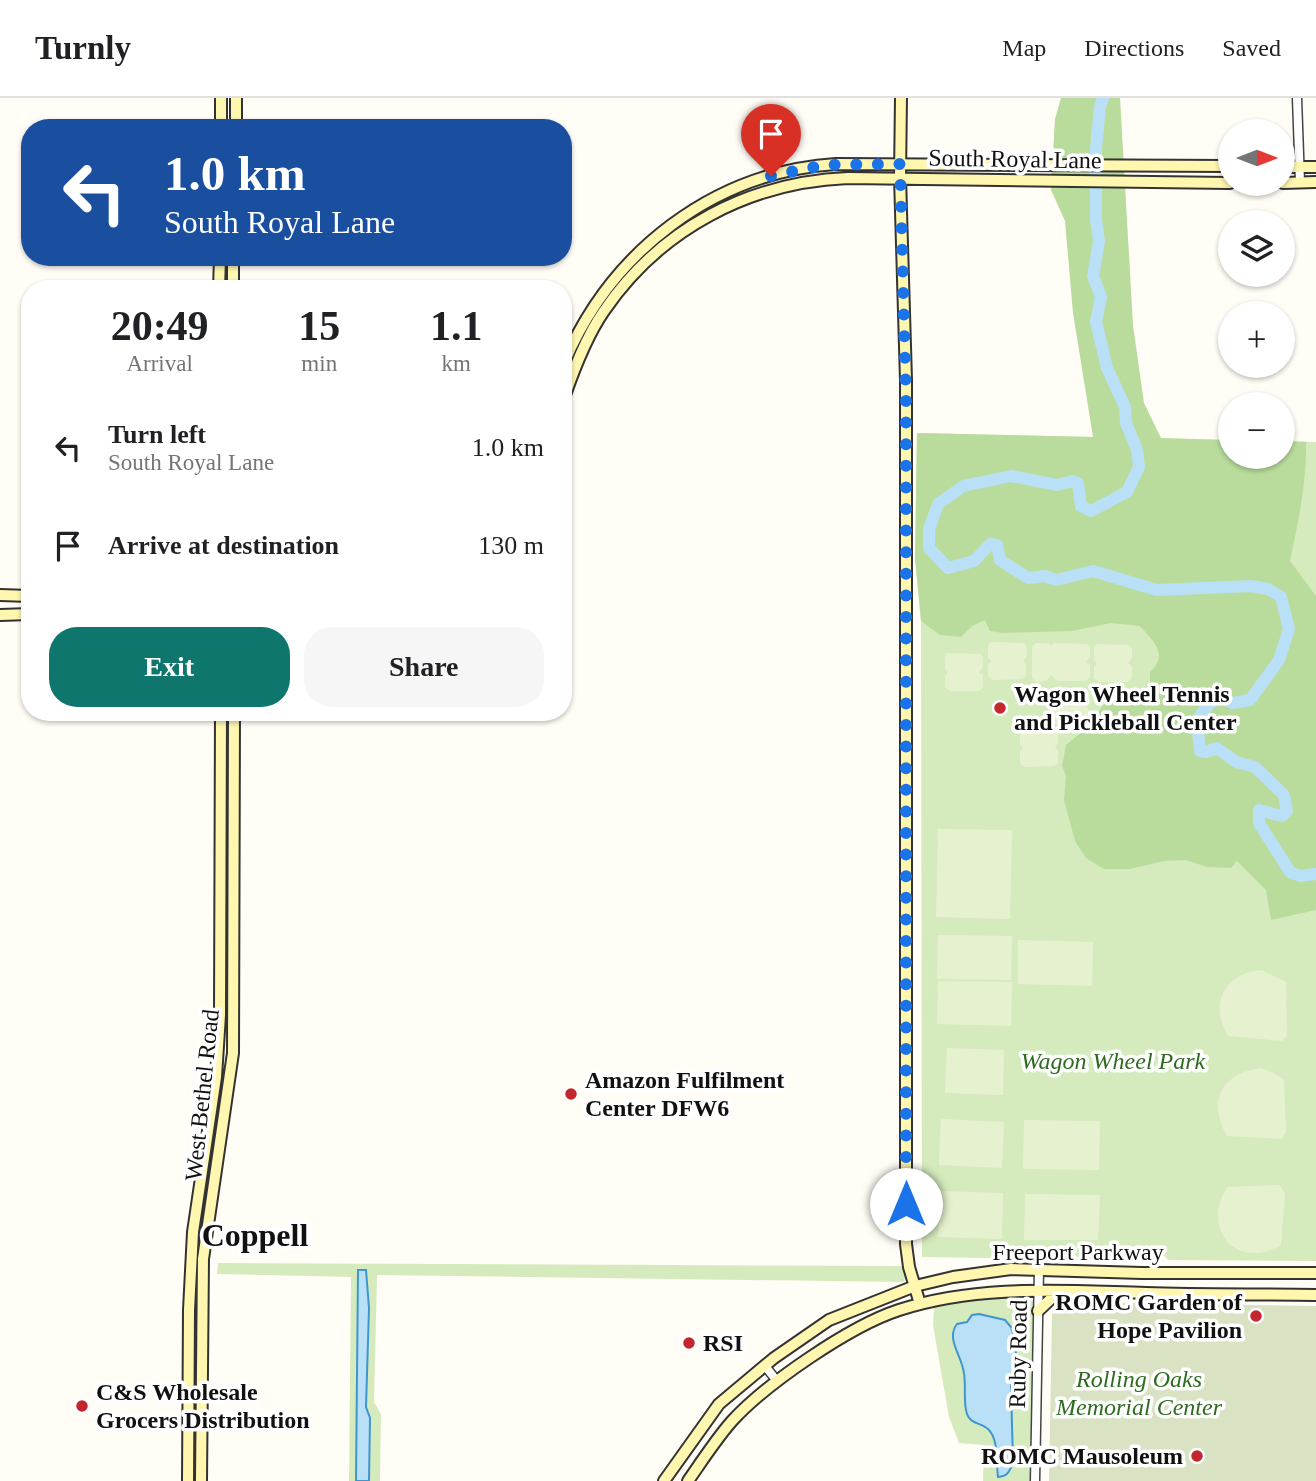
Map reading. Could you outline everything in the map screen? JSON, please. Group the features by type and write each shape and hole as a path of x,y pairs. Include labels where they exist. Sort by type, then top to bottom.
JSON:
{"main road":[{"path":"221,98 221,119"},
{"path":"236,98 236,119"},
{"path":"901,98 900,177 906,393 906,1244 909,1267 920,1304"},
{"path":"1012,179 1029,176 1041,165"},
{"name":"South Royal Lane","path":"572,344 596,304 630,259 680,219 767,177 813,166 1218,166"},
{"path":"1295,167 1316,167"},
{"name":"South Royal Lane","path":"572,376 596,324 626,282 717,203 832,178 1218,183"},
{"path":"1295,182 1316,182"},
{"path":"0,595 21,596"},
{"path":"0,615 21,614"},
{"name":"West Bethel Road","path":"188,1481 192,1232 216,1077 220,1014 221,721"},
{"name":"West Bethel Road","path":"201,1481 206,1234 233,1052 234,721"},
{"path":"210,1123 223,1125"},
{"name":"Freeport Parkway","path":"665,1481 719,1404 765,1366 829,1320 915,1286 984,1272 1039,1269 1142,1273 1316,1273"},
{"path":"1142,1273 1150,1293"},
{"path":"1150,1293 1155,1273"},
{"name":"Freeport Parkway","path":"688,1481 732,1421 777,1381 876,1320 920,1304 966,1296 1039,1290 1316,1295"},
{"path":"1038,1311 1055,1295 1064,1291"},
{"path":"189,1294 203,1295"}],"street":[{"path":"1297,98 1300,182"},
{"name":"Ruby Road","path":"1035,1481 1039,1269"},
{"path":"765,1366 777,1381"}],"green space":[{"path":"1061,98 1120,98 1133,325 1144,403 1161,438 1218,440 1218,469 1295,469 1295,442 1306,442 1299,517 1290,561 1316,596 1316,910 1271,920 1266,890 1237,861 1231,868 1207,867 1186,860 1164,861 1130,869 1104,869 1086,858 1075,841 1064,800 1066,776 1062,766 1066,745 1089,726 1112,692 1137,691 1150,683 1150,672 1156,666 1159,654 1140,626 1111,623 1072,631 1003,633 990,631 985,620 972,626 961,637 940,635 921,621 915,558 917,433 1093,437 1073,313 1065,221 1051,190 1055,119"},
{"name":"Wagon Wheel Park","path":"917,433 1218,440 1218,469 1295,469 1295,441 1316,442 1316,1261 1168,1260 1161,1252 1138,1251 1131,1260 922,1257 921,621 915,558"},
{"path":"991,642 1024,643 1027,656 1023,661 1026,664 1026,676 1022,679 993,680 988,676 988,665 991,661 988,658 988,645"},
{"path":"1036,643 1048,643 1051,646 1054,643 1087,644 1090,647 1090,657 1086,662 1090,665 1090,677 1086,681 1057,681 1051,675 1046,681 1036,682 1032,678 1032,647"},
{"path":"1096,644 1129,645 1132,648 1132,658 1128,663 1132,666 1132,678 1128,682 1099,682 1094,678 1094,667 1097,663 1094,660"},
{"path":"947,653 980,654 983,657 983,667 979,672 983,675 983,687 979,691 950,691 945,687 945,676 948,672 945,669"},
{"path":"1054,687 1086,688 1090,702 1086,706 1089,710 1089,721 1085,725 1056,725 1051,722 1051,710 1054,706 1051,703 1051,691"},
{"path":"1023,729 1055,730 1058,733 1055,747 1058,751 1058,763 1054,766 1025,767 1020,763 1020,751 1023,748 1020,744 1020,732"},
{"path":"938,829 1012,830 1010,919 936,917"},
{"path":"938,935 1012,936 1011,980 937,979"},
{"path":"1018,940 1093,942 1092,986 1018,984"},
{"path":"1262,970 1286,982 1287,1036 1282,1041 1228,1036 1220,1013 1224,992 1238,977"},
{"path":"938,981 1012,982 1011,1026 937,1024"},
{"path":"947,1048 1004,1050 1003,1095 945,1093"},
{"path":"1260,1068 1284,1080 1286,1132 1282,1139 1227,1136 1218,1111 1221,1091 1236,1076"},
{"path":"941,1119 1004,1122 1002,1168 939,1165"},
{"path":"1024,1120 1100,1121 1099,1170 1023,1169"},
{"path":"1279,1185 1285,1193 1281,1245 1266,1252 1255,1253 1233,1246 1225,1239 1218,1219 1222,1197 1228,1187"},
{"path":"939,1191 1003,1193 1002,1239 938,1237"},
{"path":"1025,1194 1100,1195 1098,1240 1024,1240"},
{"path":"218,1263 901,1266 906,1275 904,1282 377,1275 374,1402 381,1414 380,1481 349,1481 351,1277 217,1274"},
{"path":"1026,1297 1035,1303 1030,1481 983,1481 984,1445 959,1443 949,1417 933,1325 934,1306 974,1298"},
{"name":"Rolling Oaks Memorial Center","path":"1067,1302 1316,1306 1316,1481 1049,1481 1052,1314"}],"water":[{"path":"358,1270 366,1270 369,1308 366,1407 370,1418 369,1481 356,1481"},
{"path":"972,1315 1005,1320 1015,1339 1016,1355 1011,1386 1013,1463 1008,1473 998,1477 992,1433 971,1420 967,1414 964,1371 953,1339 957,1324 967,1322"}],"waterway":[{"path":"1103,98 1096,148 1096,219 1099,241 1093,276 1101,297 1096,322 1107,368 1125,407 1126,423 1137,450 1139,467 1127,492 1091,511 1081,506 1078,483 1073,481 1057,485 1011,476 963,486 938,504 929,529 929,548 948,568 974,561 990,544 997,545 1000,560 1028,578 1045,576 1056,580 1093,571 1157,590 1251,586 1268,589 1281,597 1289,629 1279,660 1250,700 1232,703 1220,697 1210,703 1197,720 1200,751 1217,748 1236,762 1255,767 1284,795 1287,811 1282,816 1259,810 1259,823 1290,872 1300,876 1316,874"}],"place":[{"name":"Wagon Wheel Tennis and Pickleball Center","path":"1000,708"},
{"name":"Amazon Fulfilment Center DFW6","path":"571,1094"},
{"name":"ROMC Garden of Hope Pavilion","path":"1256,1316"},
{"name":"RSI","path":"689,1343"},
{"name":"C&S Wholesale Grocers Distribution","path":"82,1406"},
{"name":"ROMC Mausoleum","path":"1197,1456"}],"district":[{"name":"Coppell","path":"255,1235"}],"route":[{"path":"771,176 813,166 900,164 906,400 906,1204"}]}
